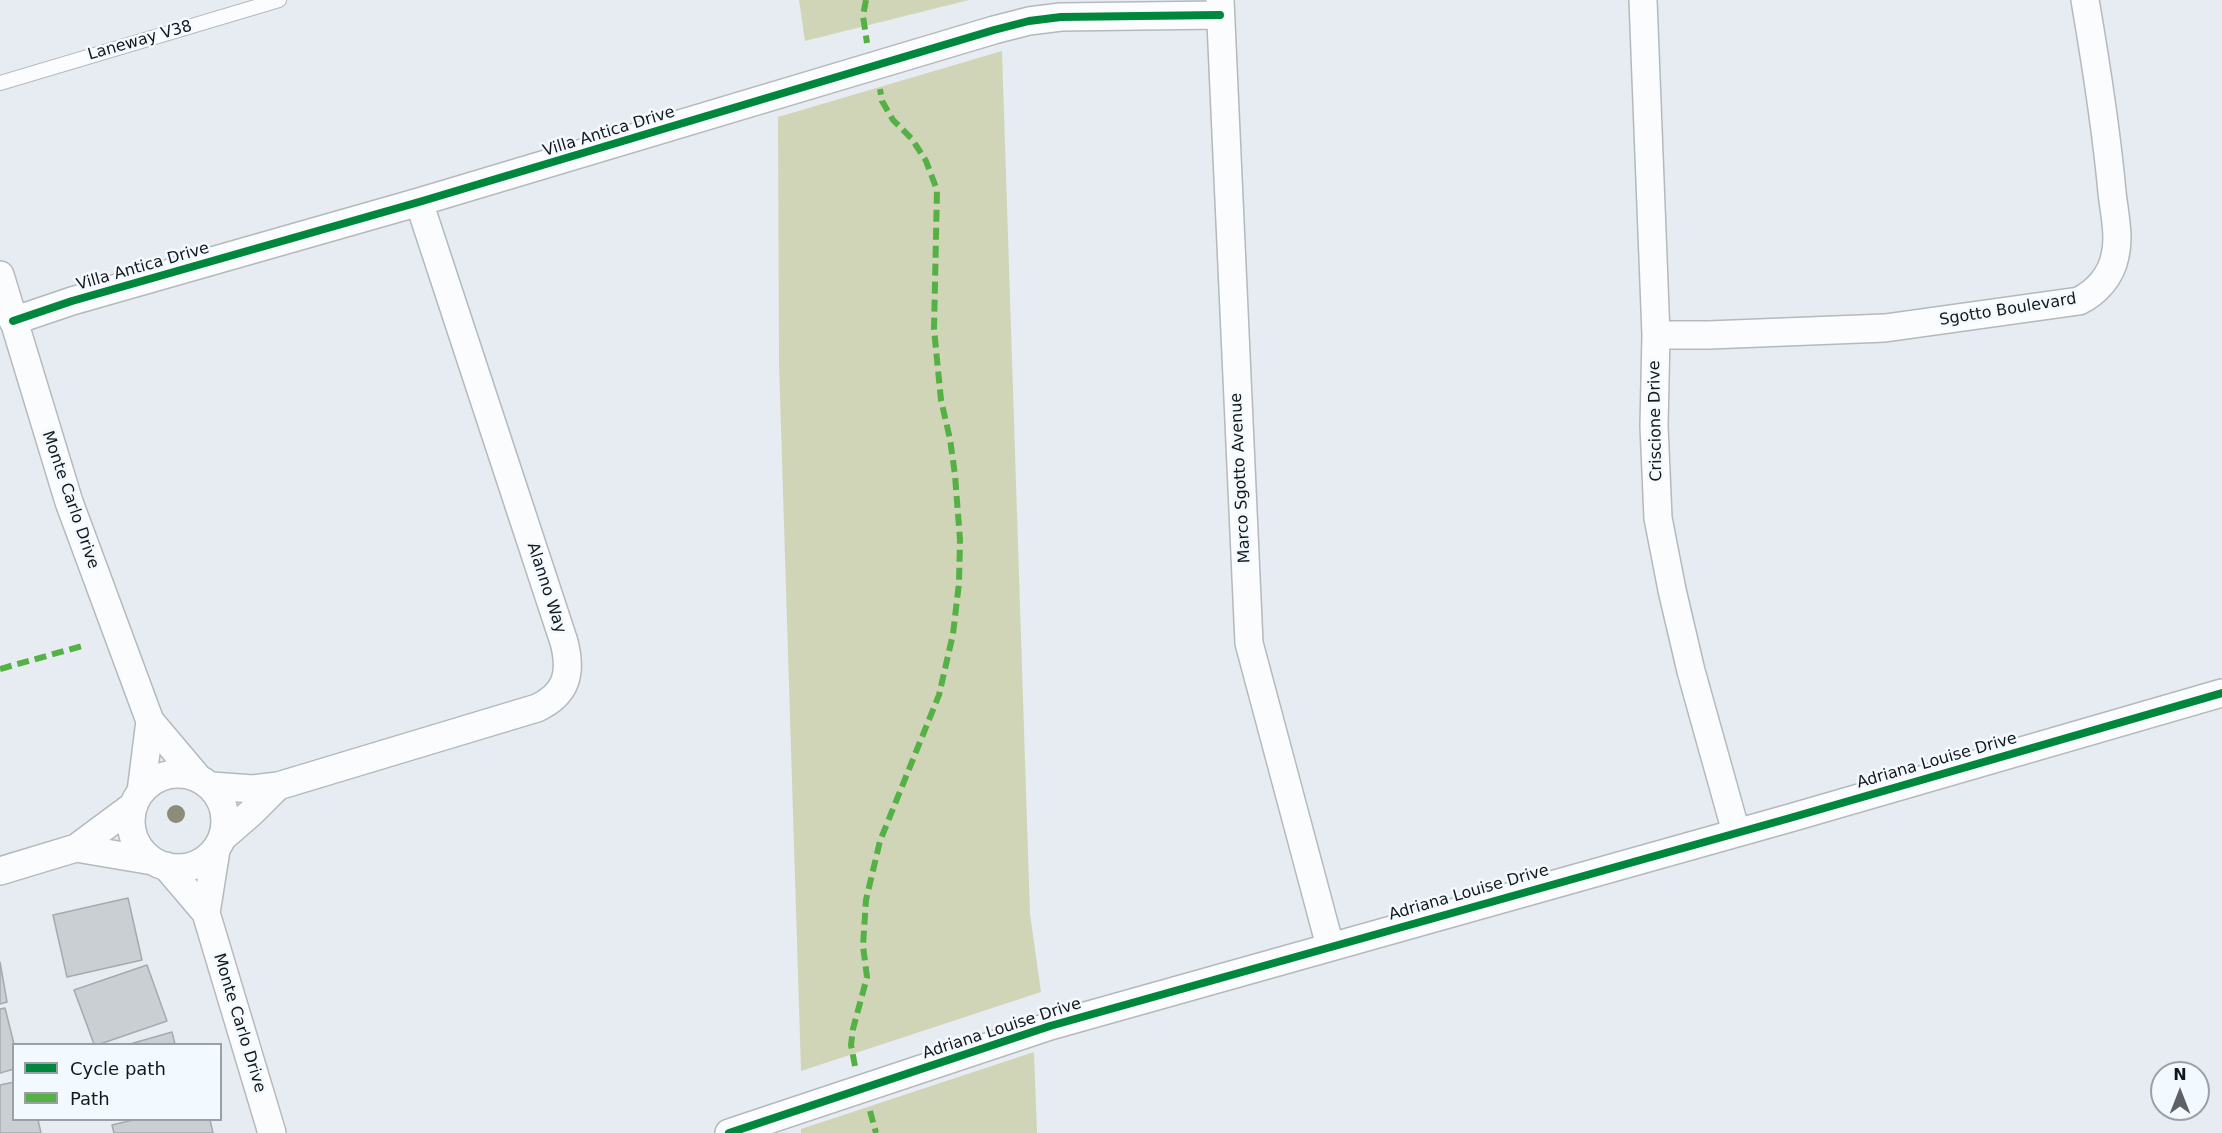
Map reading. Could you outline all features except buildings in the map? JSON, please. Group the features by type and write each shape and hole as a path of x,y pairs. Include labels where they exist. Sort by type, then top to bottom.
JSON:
{"street":[{"name":"Criscione Drive","path":"1643,0 1656,334 1654,426 1658,518 1691,671 1736,832"},
{"name":"Sgotto Boulevard","path":"1656,334 1709,335 1885,328 2079,301 2089,296 2105,281 2115,256 2116,231 2107,138 2085,0"},
{"name":"Villa Antica Drive","path":"13,321 72,301 419,202 994,30 1029,21 1061,17 1220,8"},
{"name":"Marco Sgotto Avenue","path":"1220,8 1249,643 1330,946"},
{"name":"Alanno Way","path":"205,782 253,789 278,786 537,708 550,702 561,691 567,674 568,657 564,642 419,202"},
{"name":"Monte Carlo Drive","path":"0,275 69,502 150,721 205,782"},
{"name":"Adriana Louise Drive","path":"729,1133 1050,1026 2222,693"},
{"name":"Monte Carlo Drive","path":"138,798 150,721"},
{"path":"0,872 76,848 138,798 153,781 164,776 188,775 205,782 220,798 225,811 225,824 219,844 205,859 193,866 180,868 76,848"},
{"name":"Alanno Way","path":"219,844 278,786"},
{"path":"138,798 131,821 134,836 141,850 159,863"},
{"name":"Monte Carlo Drive","path":"206,913 219,844"},
{"name":"Monte Carlo Drive","path":"159,863 206,913 272,1133"}],"lane":[{"name":"Laneway V38","path":"0,83 279,0"}],"green space":[{"path":"799,0 969,0 805,41"},
{"path":"1002,51 1030,914 1041,992 801,1071 779,364 778,117"},
{"path":"1034,1052 1037,1133 801,1133 801,1129"}],"marked path":[{"path":"866,0 863,16 867,43"},
{"path":"855,1066 851,1045 853,1029 867,977 863,946 866,900 880,841 939,695 953,634 959,583 960,540 955,475 941,400 934,329 937,190 926,161 912,139 893,120 882,101 880,89"},
{"path":"0,669 82,646"},
{"path":"870,1111 876,1133"}],"cycle path":[{"path":"13,321 72,301 419,202 1029,21 1061,17 1220,15"},
{"path":"729,1133 1050,1026 1790,818 2222,693"}]}
